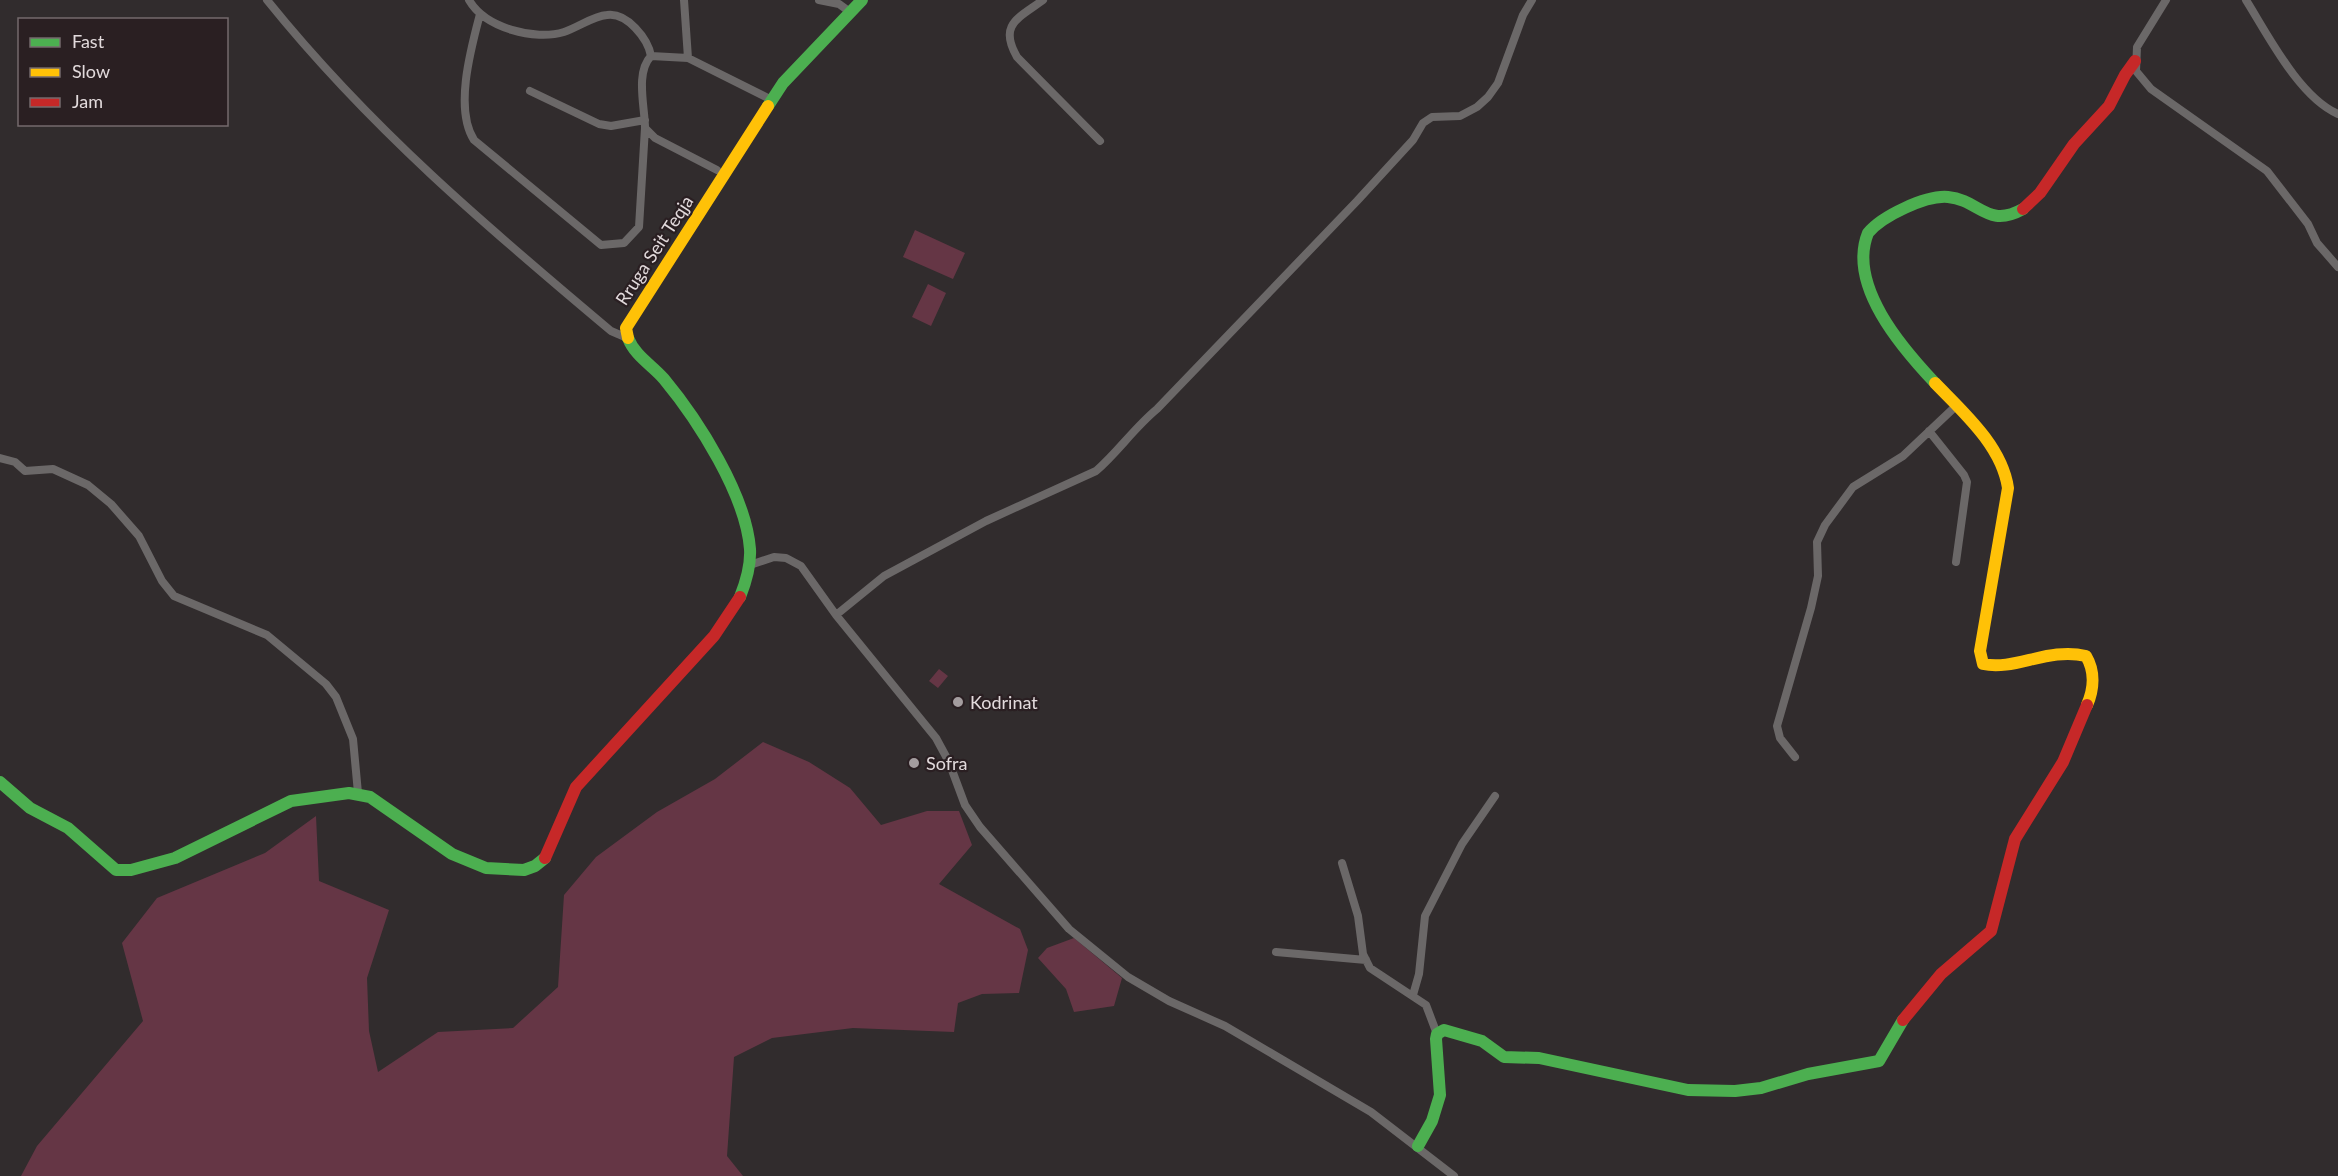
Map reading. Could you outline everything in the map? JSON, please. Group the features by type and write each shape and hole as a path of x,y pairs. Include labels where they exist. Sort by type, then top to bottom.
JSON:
{"street":[{"path":"0,782 30,808 68,828 116,870 130,872 201,846 250,824 286,803 358,793 378,802 468,864 508,871 526,870 537,866 552,848 571,793 723,626 744,588 750,565 748,535 741,513 705,441 665,380 625,337 611,331 475,217 400,148 267,0"},
{"path":"470,0 480,14 505,26 540,35 562,32 607,15 619,15 633,27 650,50 651,56"},
{"path":"684,0 688,58"},
{"path":"819,0 839,4 850,12"},
{"name":"Rruga Seit Teqja","path":"625,337 628,324 792,71 862,0"},
{"path":"1043,0 1013,21 1008,32 1009,43 1017,57 1100,141"},
{"path":"836,615 884,576 986,521 1096,471 1111,459 1137,426 1164,401 1357,201 1413,140 1423,123 1432,117 1460,116 1477,107 1488,97 1498,83 1523,15 1532,0"},
{"path":"2166,0 2137,47 2136,71 2151,89 2267,171 2308,225 2317,243 2338,267"},
{"path":"2246,0 2288,65 2313,97 2327,109 2338,114"},
{"path":"480,14 466,71 468,131 474,140 601,245 624,243 639,227 645,124 643,77 645,62 651,56 688,58 772,100"},
{"path":"1437,1034 1444,1030 1453,1031 1482,1041 1504,1057 1539,1058 1688,1090 1735,1091 1761,1088 1808,1074 1879,1061 1901,1022 1941,974 1991,931 2015,839 2063,762 2091,696 2093,667 2086,656 2071,652 2030,655 1992,667 1983,664 1980,651 2006,500 2007,477 2001,460 1957,405 1914,360 1881,318 1871,294 1865,267 1867,233 1889,216 1937,198 1948,197 1961,201 1995,217 2010,216 2024,208 2038,196 2073,146 2112,101 2120,80 2135,61"},
{"path":"531,91 599,124 611,126 645,124"},
{"path":"645,124 655,138 717,170"},
{"path":"1795,757 1780,738 1777,726 1818,576 1817,542 1853,487 1903,456 1957,405"},
{"path":"1929,431 1967,482 1956,562"},
{"path":"0,458 15,462 25,471 61,471 88,486 111,504 139,537 162,581 174,596 267,634 326,684 336,697 353,739 358,793"},
{"path":"750,565 774,557 793,560 809,576 836,615 936,738 949,762 965,805 980,827 1069,929 1128,977 1169,1000 1225,1026 1371,1112 1454,1176"},
{"path":"1413,995 1419,974 1425,916 1462,844 1495,796"},
{"path":"1342,863 1358,916 1363,954 1370,968 1426,1005 1437,1034 1435,1040 1441,1078 1441,1095 1429,1128 1418,1146"},
{"path":"1276,952 1366,960"}],"shaded area":[{"path":"915,230 965,253 953,279 903,257"},
{"path":"928,284 946,293 931,326 912,317"},
{"path":"939,669 948,676 938,688 929,681"},
{"path":"763,742 809,762 850,788 881,825 927,811 959,811 972,845 939,884 1020,929 1028,950 1019,993 982,994 958,1003 954,1032 853,1028 772,1038 734,1057 727,1156 743,1176 21,1176 37,1146 143,1021 122,943 157,898 265,853 316,816 319,881 389,910 367,978 369,1031 378,1072 438,1032 513,1028 558,987 564,895 596,857 657,812 715,779"},
{"path":"1074,938 1122,978 1114,1006 1074,1012 1066,989 1038,958 1047,948"}],"traffic: fast":[{"path":"768,106 783,83 862,0"},
{"path":"1935,383 1894,334 1871,294 1865,273 1863,253 1868,233 1883,220 1905,208 1939,197 1959,199 1992,215 2001,216 2023,209"},
{"path":"628,338 635,350 664,379 691,415 718,459 740,505 750,549 748,574 740,597"},
{"path":"0,782 30,808 68,828 116,870 131,870 175,858 291,801 349,793 370,797 452,854 486,868 524,870 535,866 545,858"},
{"path":"1418,1146 1432,1121 1440,1095 1436,1039 1437,1034 1444,1030 1482,1041 1504,1057 1539,1058 1688,1090 1735,1091 1761,1088 1808,1074 1879,1061 1903,1020"}],"traffic: slow":[{"path":"628,338 626,328 768,106"},
{"path":"1935,383 1969,418 1990,444 1998,458 2008,488 1980,651 1983,664 2007,664 2058,654 2086,656 2093,680 2087,705"}],"traffic: jam":[{"path":"2023,209 2040,193 2074,144 2109,106 2135,61"},
{"path":"545,858 576,787 714,636 740,597"},
{"path":"1903,1020 1941,974 1991,931 2015,839 2063,762 2087,705"}],"place":[{"name":"Kodrinat","path":"958,702"},
{"name":"Sofra","path":"914,763"}]}
